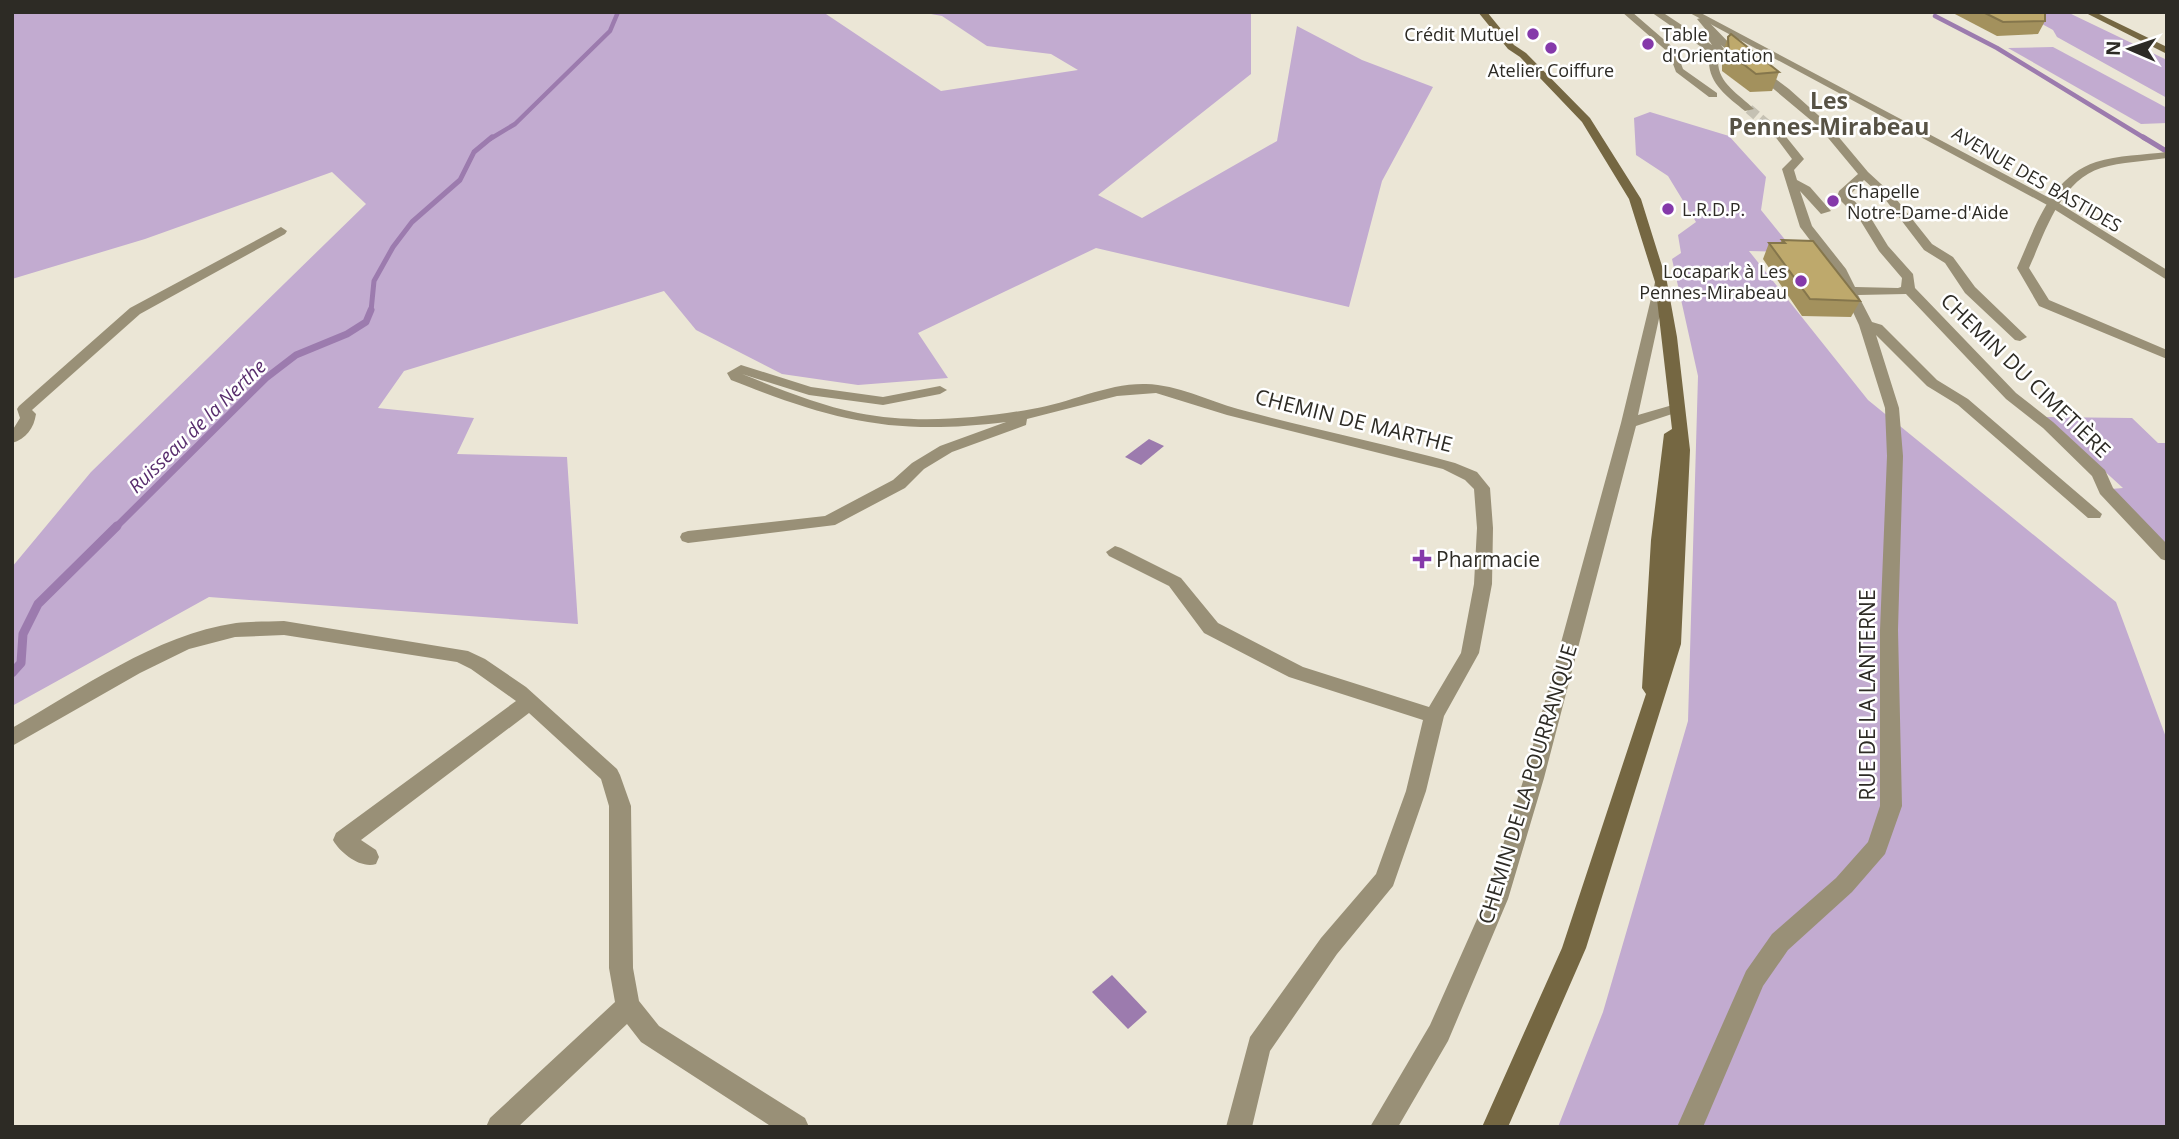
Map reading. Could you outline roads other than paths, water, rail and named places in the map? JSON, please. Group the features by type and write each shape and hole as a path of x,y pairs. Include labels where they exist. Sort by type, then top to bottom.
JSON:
{"main road":[{"path":"1479,12 1524,73 1580,129 1643,223 1661,282 1670,337 1682,450 1672,644 1574,948 1495,1127"},
{"path":"2091,14 2167,51"}],"street":[{"path":"1626,12 1673,52 1679,70 1713,94"},
{"path":"1655,12 1692,34 1715,52"},
{"path":"1697,16 1719,49 1710,62 1713,71 1725,90 1749,109"},
{"path":"1697,16 1731,50 1785,91 1823,125 1864,174 1889,197 1928,247 1949,261 1970,290 2020,337"},
{"name":"AVENUE DES BASTIDES","path":"1697,16 2053,204 2167,276"},
{"name":"RUE DE LA LANTERNE","path":"1690,1127 1754,979 1780,942 1844,884 1877,847 1891,806 1889,630 1895,456 1892,408 1866,325 1851,291 1841,272 1806,227 1788,167 1798,159 1779,135"},
{"path":"2167,155 2101,164 2088,169 2054,198 2023,268 2044,303 2167,355"},
{"path":"2149,157 2167,167"},
{"name":"CHEMIN DU CIMETIÈRE","path":"1864,174 1843,193 1843,197 1865,218 1884,248 1908,277 1908,289 2011,396 2048,425 2099,474 2106,490 2167,555"},
{"path":"1793,182 1805,189 1825,211"},
{"path":"12,438 24,430 28,423 28,414 24,409 135,311 281,231"},
{"name":"CHEMIN DE LA POURRANQUE","path":"1383,1127 1439,1033 1497,899 1534,778 1629,423 1661,282"},
{"path":"1851,291 1899,292 1908,289"},
{"path":"1866,325 1877,328 1933,383 1963,402 2094,514"},
{"name":"CHEMIN DE MARTHE","path":"940,390 883,401 809,391 741,369 734,373 736,377 803,403 878,421 933,423 1054,410 1120,391 1157,389 1232,412 1449,466 1471,476 1482,488 1485,528 1483,584 1470,653 1434,716 1416,791 1385,879 1329,946 1259,1046 1239,1127"},
{"path":"1629,423 1676,408"},
{"path":"688,537 829,521 899,484 918,466 946,449 1054,410"},
{"path":"1115,552 1175,582 1211,628 1296,672 1434,716"},
{"path":"12,738 183,644 235,630 284,628 461,656 478,664 529,702 610,775 621,806 621,968 628,1006 650,1034 796,1127"},
{"path":"368,856 344,840 529,702"},
{"path":"499,1127 628,1006"}],"waterway":[{"name":"Ruisseau de la Nerthe","path":"490,139 515,124 610,31 618,12"},
{"path":"1935,16 1997,48 2146,139"},
{"name":"Ruisseau de la Nerthe","path":"371,311 374,281 393,247 412,222 460,180 474,152 492,137"},
{"path":"2143,137 2166,151"},
{"name":"Ruisseau de la Nerthe","path":"115,528 266,378 296,355 347,334 366,322 371,310"},
{"name":"Ruisseau de la Nerthe","path":"12,673 21,663 23,634 38,604 117,526"}],"tunnel":[{"path":"1749,109 1779,135"}],"place":[{"name":"Crédit Mutuel","path":"1533,34"},
{"name":"Table d'Orientation","path":"1648,44"},
{"name":"Atelier Coiffure","path":"1551,48"},
{"name":"Chapelle Notre-Dame-d'Aide","path":"1833,201"},
{"name":"L.R.D.P.","path":"1668,209"},
{"name":"Locapark à Les Pennes-Mirabeau","path":"1801,281"},
{"name":"Pharmacie","path":"1422,559"}],"district":[{"name":"Les Pennes-Mirabeau","path":"1829,113"}]}
